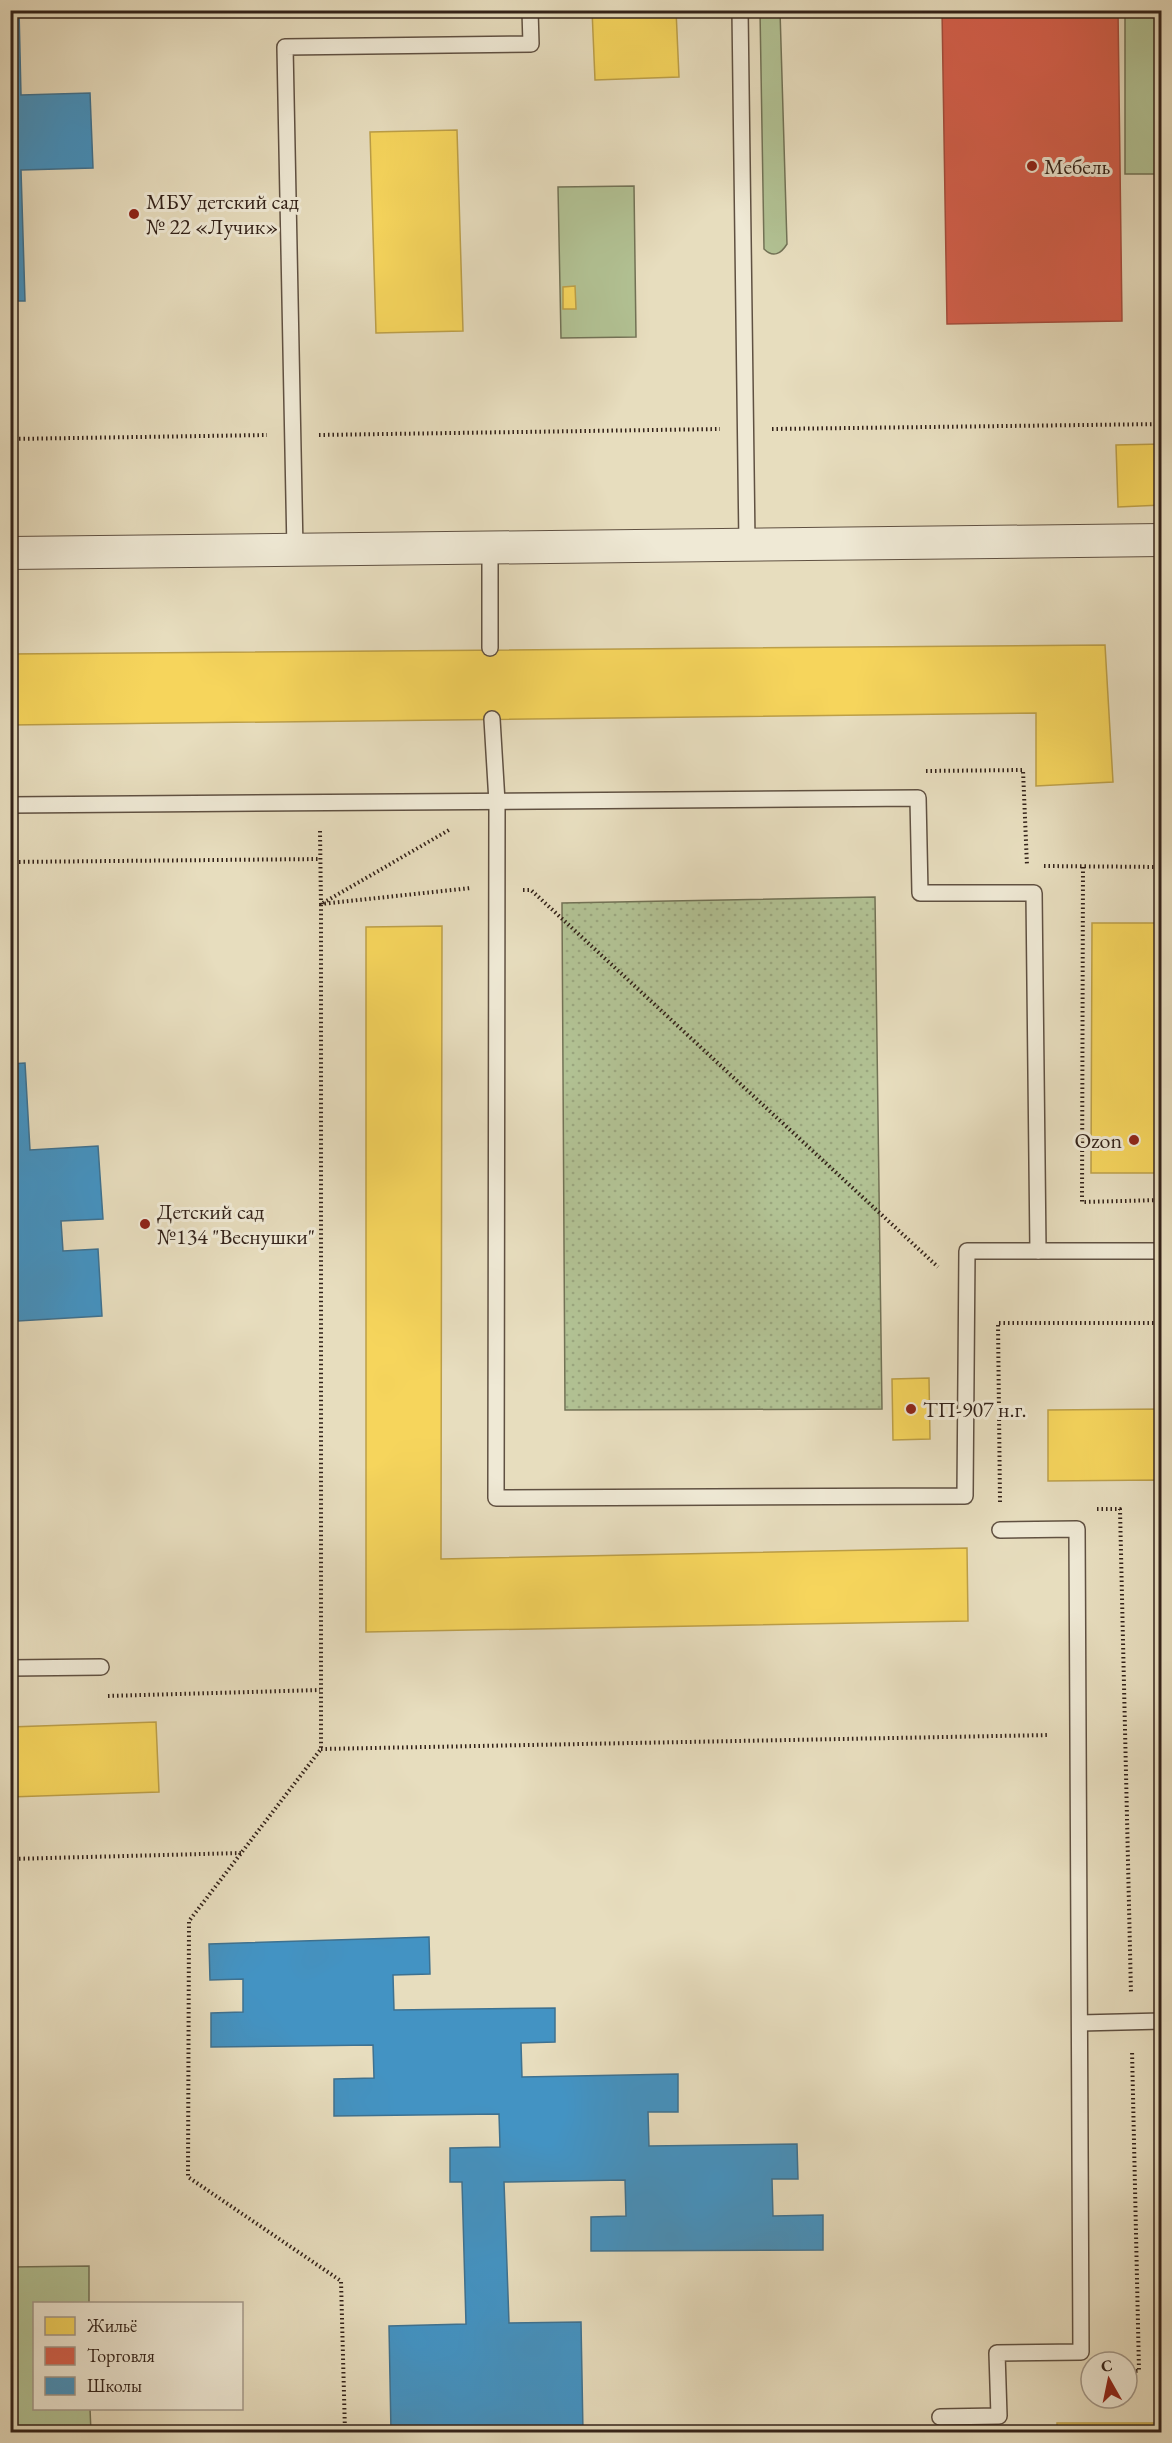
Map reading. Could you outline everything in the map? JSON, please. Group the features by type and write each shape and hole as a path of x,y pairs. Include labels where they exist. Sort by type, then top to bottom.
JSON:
{"street":[{"path":"10,554 1161,540"}],"lane":[{"path":"295,550 285,47 531,44 530,10"},
{"path":"740,10 747,544"},
{"path":"490,548 490,648"},
{"path":"492,719 496,802 496,1498 964,1496 967,1251 1161,1251"},
{"path":"10,805 918,798 920,893 1034,893 1038,1251"},
{"path":"940,2417 999,2416 998,2353 1081,2352 1077,1529 1000,1530"},
{"path":"10,1668 101,1667"},
{"path":"1080,2023 1161,2020"}],"path":[{"path":"10,438 1161,424"},
{"path":"321,904 496,802"},
{"path":"320,803 321,1749 189,1921 188,2177 341,2281 345,2433"},
{"path":"10,862 320,859"},
{"path":"1083,867 1082,1202 1161,1200"},
{"path":"321,904 481,886 531,890 998,1323 1161,1323"},
{"path":"998,1323 1000,1530"},
{"path":"1088,1509 1120,1509 1139,2350"},
{"path":"106,1696 320,1690"},
{"path":"321,1749 1078,1734"},
{"path":"10,1859 241,1853"}],"green space":[{"path":"760,11 780,11 787,244 774,254 764,249"},
{"path":"1125,11 1161,11 1161,174 1125,174"},
{"path":"634,186 636,337 561,338 558,187"},
{"path":"875,897 882,1409 565,1410 562,903"},
{"path":"89,2266 89,2302 33,2302 33,2410 90,2410 91,2432 11,2432 11,2267"}],"building: Жильё":[{"path":"592,10 676,10 679,77 595,80"},
{"path":"457,130 463,331 376,333 370,132"},
{"path":"575,286 576,309 563,309 563,287"},
{"path":"1162,444 1162,505 1118,507 1116,445"},
{"path":"1105,645 1113,782 1036,786 1036,713 10,725 10,654"},
{"path":"1092,923 1162,923 1162,1173 1091,1173"},
{"path":"442,926 441,1559 967,1548 968,1621 366,1632 366,927"},
{"name":"ТП-907 н.г.","path":"929,1378 930,1439 893,1440 892,1379"},
{"path":"1162,1409 1162,1811 1158,1480 1048,1481 1048,1410"},
{"path":"156,1722 159,1792 10,1797 10,1727"},
{"path":"1057,2423 1162,2423 1162,2432 1057,2432"}],"building: Торговля":[{"name":"Мебель","path":"942,10 1118,10 1122,321 947,324"}],"building: Школы":[{"path":"10,10 19,10 21,95 90,93 93,168 21,170 25,301 10,301"},
{"name":"Детский сад №134 \"Веснушки\"","path":"25,1063 30,1150 98,1146 103,1219 61,1221 63,1251 98,1249 102,1316 18,1321 13,1235 10,1236 10,1064"},
{"path":"429,1937 430,1974 393,1975 394,2010 555,2008 555,2042 521,2043 522,2077 678,2074 678,2112 648,2112 649,2146 797,2144 798,2179 772,2179 773,2216 823,2215 823,2250 591,2251 591,2217 626,2216 625,2180 504,2182 509,2323 581,2322 583,2432 391,2432 389,2326 466,2324 462,2182 450,2182 450,2148 500,2147 499,2114 334,2116 334,2079 374,2078 373,2045 211,2047 211,2013 243,2012 243,1979 210,1980 209,1944"}],"place":[{"name":"Мебель","path":"1032,166"},
{"name":"МБУ детский сад № 22 «Лучик»","path":"134,214"},
{"name":"Ozon","path":"1134,1140"},
{"name":"Детский сад №134 \"Веснушки\"","path":"145,1224"},
{"name":"ТП-907 н.г.","path":"911,1409"}]}
